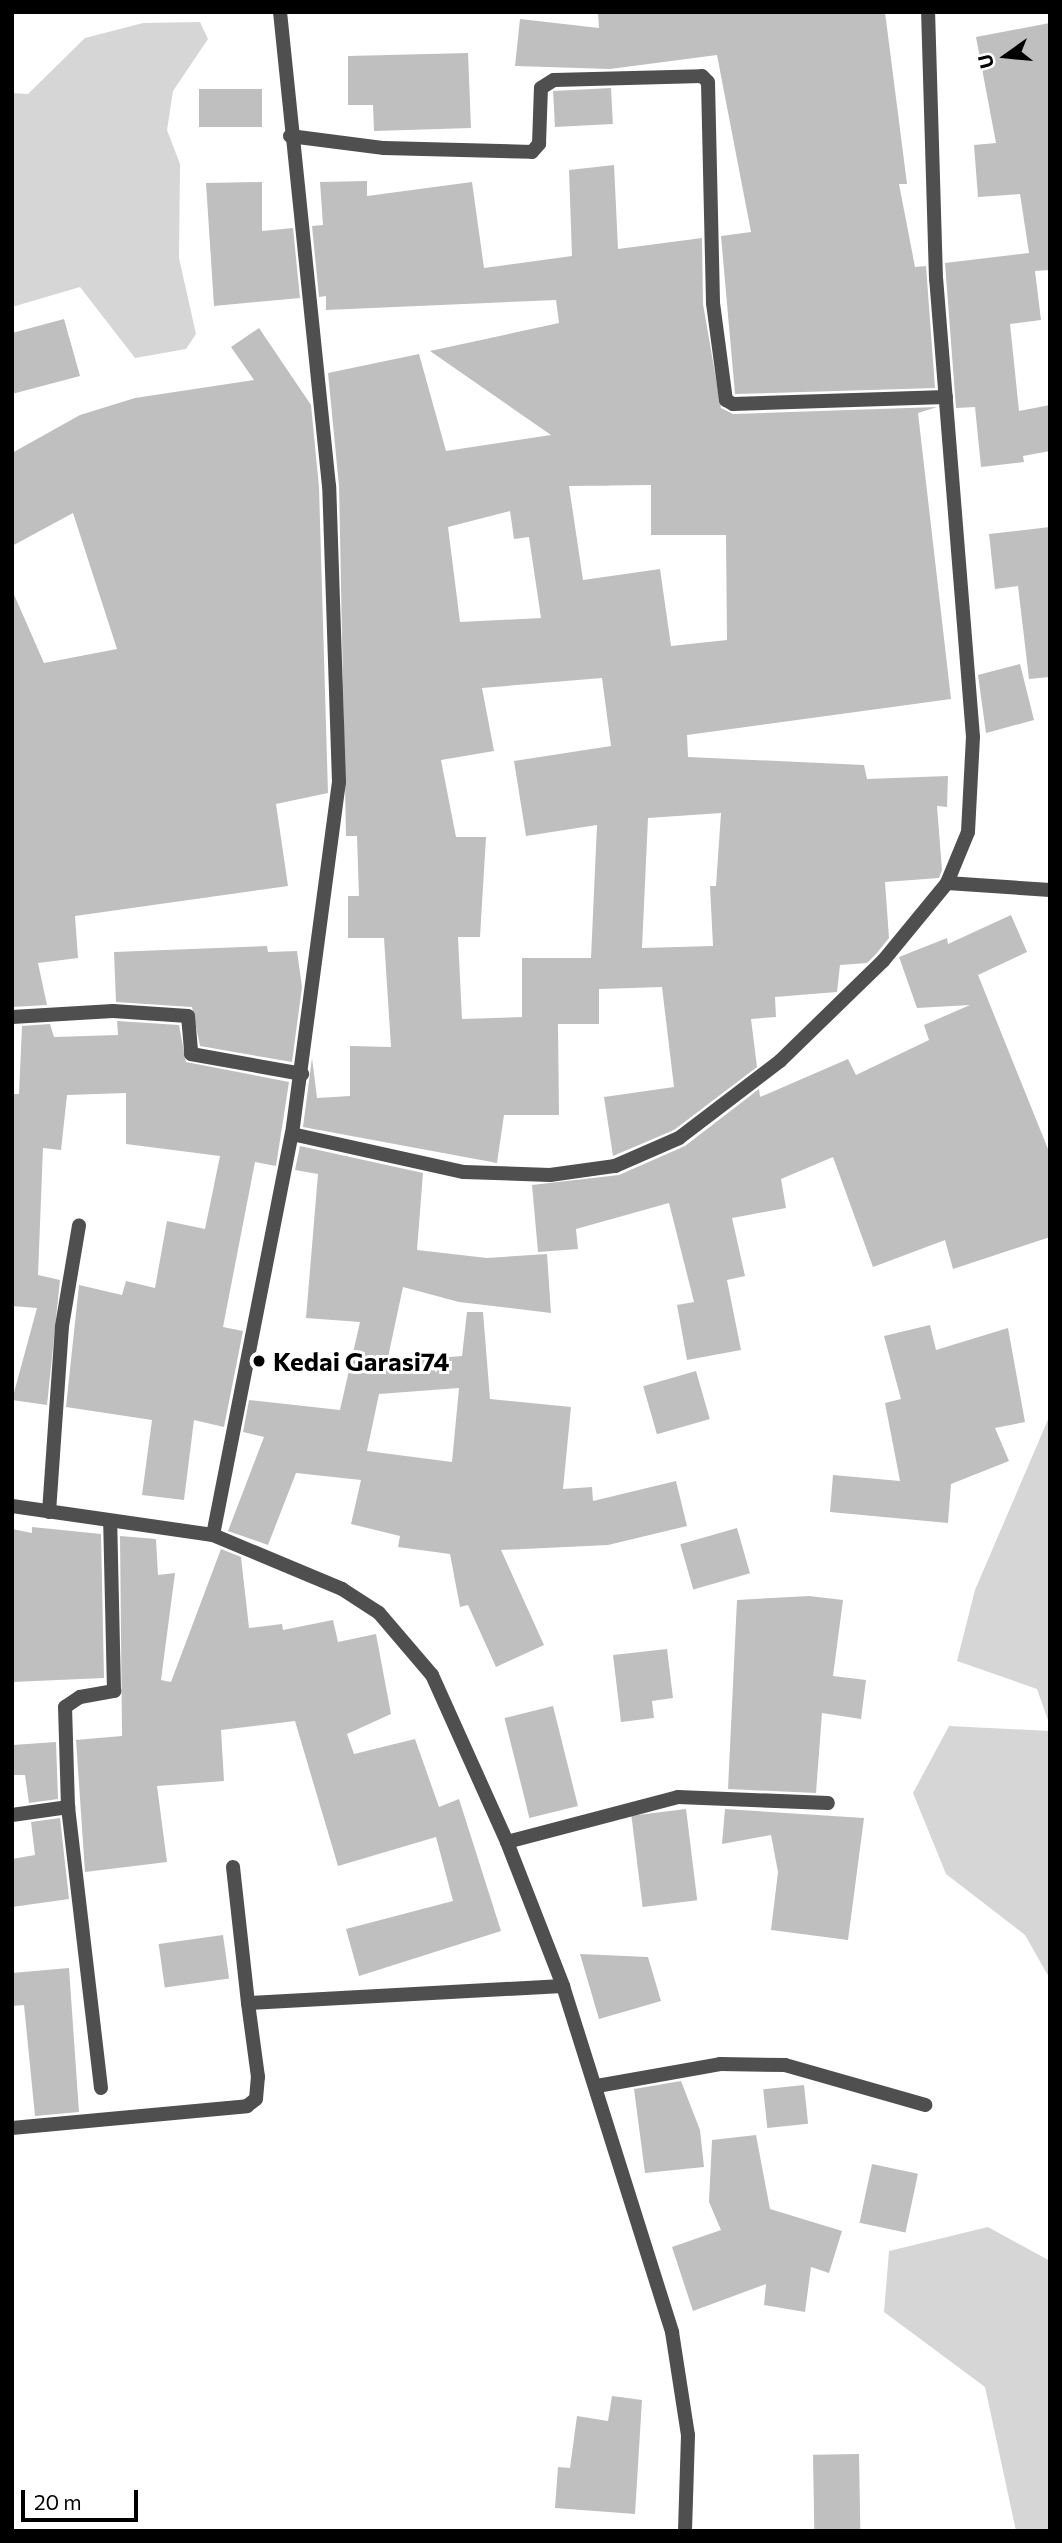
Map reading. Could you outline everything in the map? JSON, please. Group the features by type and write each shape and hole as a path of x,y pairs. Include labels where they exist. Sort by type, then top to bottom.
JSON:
{"street":[{"path":"213,1535 292,1134 339,782 329,486 289,136 280,12"},
{"path":"292,1134 464,1172 550,1175 615,1166 678,1138 780,1061 883,961 947,883 968,832 973,737 946,397 928,12"},
{"path":"289,136 384,148 532,152 539,144 541,88 554,80 702,76 708,82 713,303 726,400 733,404 946,397"},
{"path":"947,883 1050,890"},
{"path":"12,1017 113,1012 188,1016 191,1054 302,1074"},
{"path":"49,1512 58,1360 79,1225"},
{"path":"12,1506 213,1535 342,1588 379,1613 432,1675 507,1842 563,1986 597,2086 672,2332 688,2435 685,2531"},
{"path":"101,2088 68,1807 65,1707 80,1697 109,1695 115,1684 110,1521"},
{"path":"507,1842 678,1797 828,1804"},
{"path":"12,1815 68,1807"},
{"path":"12,2128 247,2106 256,2099 258,2077 233,1867"},
{"path":"248,2003 563,1986"},
{"path":"597,2086 720,2064 785,2064 925,2105"}],"shaded area":[{"path":"200,22 208,39 173,91 167,130 180,164 179,258 196,334 186,349 135,358 80,287 12,307 12,93 28,94 85,38 143,23"},
{"path":"1050,1415 1050,1726 1037,1689 957,1661 975,1590"},
{"path":"949,1726 1050,1731 1050,1979 1025,1935 946,1874 913,1793"},
{"path":"988,2227 1050,2261 1050,2531 1016,2531 985,2387 884,2312 889,2251"}],"building":[{"path":"598,12 885,12 907,184 899,184 915,267 926,266 935,388 735,394 721,236 751,232 717,55 610,69 515,66 520,19 599,28"},
{"path":"1050,23 1050,270 1035,271 1041,320 1010,324 1019,411 1050,405 1050,451 1023,456 1024,462 981,467 975,407 956,408 945,263 1029,253 1020,194 978,197 974,145 996,143 976,37"},
{"path":"468,53 471,128 374,131 373,105 348,105 348,56"},
{"path":"611,88 613,124 555,127 553,91"},
{"path":"199,89 262,89 262,127 199,127"},
{"path":"614,165 618,249 702,238 703,304 721,408 733,414 937,407 918,413 951,699 687,735 688,757 864,765 867,779 948,776 947,807 937,806 942,870 939,878 885,882 889,938 867,963 840,965 837,992 775,997 776,1017 751,1019 757,1067 674,1130 613,1156 604,1097 674,1087 662,987 599,989 599,1024 558,1024 559,1115 504,1115 497,1163 303,1127 312,1058 317,1098 350,1096 350,1046 391,1047 384,938 348,938 348,896 359,896 357,836 346,836 339,486 328,373 419,354 446,451 551,435 430,351 559,323 556,300 326,310 326,296 319,297 312,226 323,225 320,182 367,181 367,196 472,182 484,268 572,256 569,170","holes":["651,485 651,535 726,535 727,640 671,646 660,569 583,580 569,486","510,511 514,539 529,537 541,618 460,622 448,527","602,678 611,746 514,761 526,836 597,825 591,958 522,958 522,1017 462,1019 458,937 480,937 486,837 456,837 441,760 494,751 482,688","721,813 716,886 710,886 713,946 642,948 648,818"]},
{"path":"262,182 262,231 293,228 300,298 214,306 206,183"},
{"path":"64,319 80,376 12,394 12,333"},
{"path":"259,328 311,405 319,487 328,793 276,804 288,886 75,916 78,958 38,963 47,1005 12,1007 12,590 44,663 117,649 73,513 12,546 12,453 80,415 135,398 254,380 231,347"},
{"path":"1050,527 1050,677 1029,679 1018,586 995,589 989,534"},
{"path":"1020,664 1034,720 986,733 978,675"},
{"path":"1011,915 1027,952 978,975 1050,1154 1050,1237 953,1269 945,1240 873,1267 833,1157 781,1179 786,1208 732,1218 745,1276 727,1280 741,1350 687,1360 677,1305 694,1302 669,1203 576,1229 578,1249 538,1252 532,1185 619,1175 685,1146 759,1089 760,1097 848,1059 856,1075 929,1040 924,1025 970,1005 917,1008 899,957 947,938 948,944"},
{"path":"267,946 268,952 297,951 302,987 292,1062 200,1046 192,1007 116,1002 114,952"},
{"path":"117,1021 179,1025 186,1062 289,1082 276,1166 255,1162 223,1327 243,1331 224,1427 194,1420 184,1500 142,1495 152,1420 66,1407 79,1285 122,1295 126,1281 155,1288 167,1221 205,1229 220,1156 126,1144 126,1093 67,1095 61,1150 43,1148 38,1275 60,1280 47,1405 12,1400 37,1308 12,1306 12,1094 19,1094 22,1026 50,1024 54,1037 118,1035"},
{"path":"300,1146 423,1173 417,1250 487,1258 547,1254 551,1313 459,1302 403,1287 387,1362 462,1356 467,1312 483,1312 490,1399 571,1407 563,1489 592,1487 593,1501 676,1481 687,1526 608,1545 501,1550 544,1645 496,1667 468,1605 460,1607 450,1554 398,1547 400,1536 351,1524 361,1480 296,1473 268,1545 228,1531 264,1437 243,1432 249,1400 340,1410 360,1322 306,1318 318,1174 295,1170","holes":["459,1388 452,1462 367,1451 379,1394"]},
{"path":"930,1325 936,1350 1008,1328 1025,1422 995,1428 1009,1461 951,1484 948,1523 830,1512 833,1475 900,1481 885,1403 901,1399 884,1336"},
{"path":"696,1371 710,1419 657,1434 643,1386"},
{"path":"32,1527 101,1534 104,1678 12,1682 12,1529 32,1533"},
{"path":"737,1528 750,1573 693,1589 680,1544"},
{"path":"120,1536 156,1539 158,1575 175,1573 161,1680 171,1682 221,1549 241,1557 249,1628 282,1624 283,1630 333,1620 338,1642 376,1634 391,1714 347,1734 354,1754 415,1739 439,1807 459,1799 501,1931 359,1976 346,1929 453,1901 436,1837 338,1866 295,1721 221,1730 224,1781 157,1786 167,1862 85,1872 76,1740 122,1736"},
{"path":"809,1596 843,1600 833,1676 866,1680 861,1719 822,1713 816,1793 728,1789 737,1600"},
{"path":"667,1649 673,1698 652,1701 654,1718 621,1722 613,1655"},
{"path":"553,1706 578,1806 529,1818 504,1718"},
{"path":"56,1742 58,1799 29,1803 25,1775 14,1775 13,1745"},
{"path":"686,1809 697,1900 643,1907 631,1816"},
{"path":"725,1809 864,1818 848,1940 771,1930 778,1872 771,1835 722,1844"},
{"path":"60,1818 69,1899 12,1907 12,1859 35,1855 31,1822"},
{"path":"223,1935 229,1979 165,1988 159,1944"},
{"path":"580,1954 648,1957 661,2001 599,2019"},
{"path":"69,1968 79,2112 35,2116 24,2005 12,2006 12,1973"},
{"path":"681,2081 700,2130 704,2167 645,2173 634,2089"},
{"path":"804,2085 808,2124 767,2128 763,2089"},
{"path":"756,2135 770,2209 842,2231 829,2273 811,2267 805,2312 764,2305 766,2284 693,2311 672,2247 721,2230 709,2202 712,2140"},
{"path":"872,2164 918,2174 905,2232 860,2223"},
{"path":"612,2396 642,2400 635,2514 555,2508 558,2467 570,2468 577,2416 608,2421"},
{"path":"859,2454 860,2531 814,2531 813,2455"}],"place":[{"name":"Kedai Garasi74","path":"259,1361"}]}
